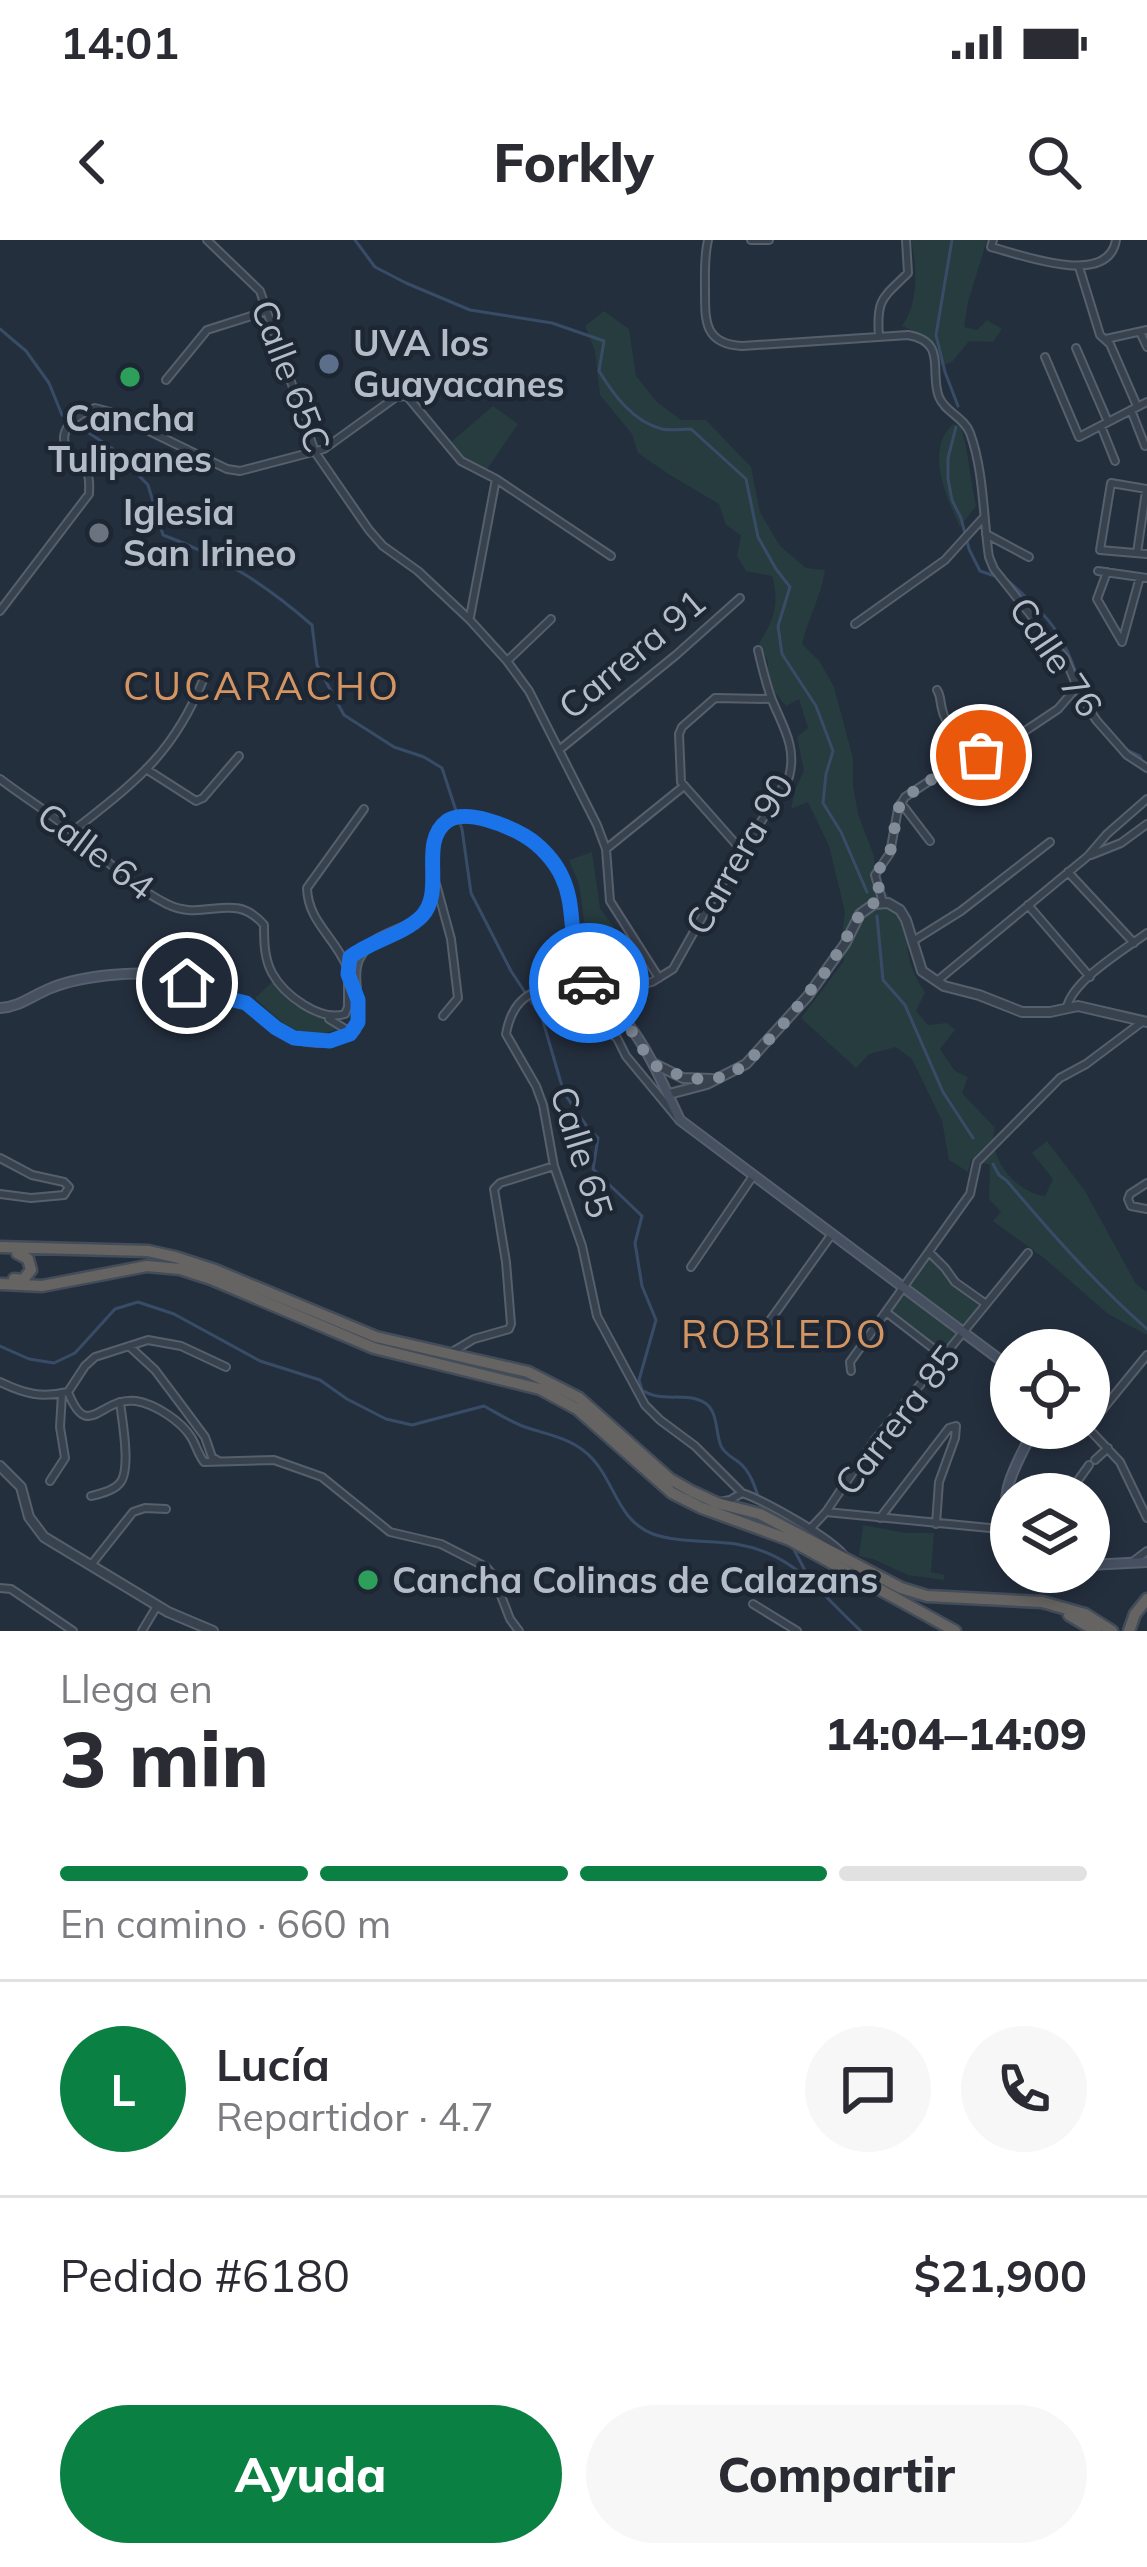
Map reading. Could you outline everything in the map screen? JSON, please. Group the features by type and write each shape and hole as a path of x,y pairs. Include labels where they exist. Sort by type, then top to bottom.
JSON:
{"highway":[{"path":"0,1282 23,1280 32,1270 28,1258 1,1247"},
{"path":"1,1247 175,1257 376,1337 528,1372 572,1393 670,1479 717,1503 762,1509 812,1552 955,1631"},
{"path":"0,1282 42,1286 147,1266 196,1273 374,1348 540,1389 577,1409 672,1493 702,1508 776,1524 915,1594 1026,1600 1072,1610 1112,1631"},
{"path":"1129,1631 1147,1599"},
{"path":"1026,1600 1078,1619 1096,1631"}],"main road":[{"name":"Calle 65","path":"434,877 434,847 443,825 456,817 467,816 523,835 548,856 563,878 581,969 628,1025 680,1120 990,1352"},
{"path":"0,1007 17,1005 67,982 158,975 246,1003 294,1038 341,1038 352,1033 359,1016 350,957 420,918 430,904 434,877"},
{"path":"352,977 359,956 374,942"},
{"path":"1110,1564 1147,1562"}],"street":[{"name":"Calle 65C","path":"207,240 256,284 315,452 375,538 469,619 529,691 606,850 610,901 659,978"},
{"path":"708,240 706,321 715,338 730,346 880,337 881,303 891,286 908,273 906,240"},
{"path":"751,240 769,240"},
{"path":"992,243 1079,267 1108,258 1116,240"},
{"path":"1079,267 1100,335 1106,339 1134,408 1145,446"},
{"path":"166,380 207,330 267,310"},
{"path":"1106,339 1143,331 1147,347"},
{"name":"Calle 76","path":"880,337 915,336 928,345 935,357 938,395 970,430 994,569 1065,658 1084,703 1115,743 1147,767"},
{"path":"1076,348 1115,460"},
{"path":"1045,357 1079,437 1147,402"},
{"path":"0,610 87,498 87,471 64,439 76,417 101,409 240,471 315,452 397,397 407,396 457,457 611,556"},
{"path":"469,619 496,479"},
{"path":"1137,553 1147,489 1112,483 1100,550 1147,554"},
{"path":"855,624 945,560 984,517"},
{"name":"Calle 76","path":"986,534 1029,557"},
{"path":"1102,571 1144,578 1122,643 1097,599 1102,571"},
{"name":"Carrera 91","path":"559,751 740,598"},
{"path":"507,661 551,619"},
{"name":"Carrera 90","path":"659,978 679,960 786,785 792,766 791,743 758,650"},
{"path":"73,831 146,770 177,734 204,678"},
{"path":"879,903 875,875 890,853 905,797 1005,744 1047,717 1076,688"},
{"path":"938,690 944,716 981,755"},
{"path":"743,852 684,786 679,773 680,729 717,697 772,699"},
{"path":"146,770 196,800 203,798 239,756"},
{"name":"Calle 64","path":"0,779 73,831 132,884 168,905 189,911 237,907 253,913 264,925 265,954 272,973 284,989 314,1010"},
{"path":"606,850 684,786"},
{"path":"935,982 1088,856 1147,799"},
{"path":"901,802 930,841"},
{"path":"314,1010 335,1017 347,1011 352,977 341,953 310,911 307,888 364,809"},
{"path":"1088,856 1121,844 1147,824"},
{"path":"912,936 961,911 1050,842"},
{"path":"1068,872 1134,943"},
{"path":"434,877 451,939 458,998 443,1016"},
{"path":"668,1094 726,1077 746,1064 830,966 860,914 879,903 897,907 922,971 935,982 1022,1012 1078,1006 1144,1022"},
{"path":"1028,905 1090,977"},
{"path":"1067,1007 1072,993 1147,933"},
{"path":"341,953 362,948"},
{"path":"628,1025 620,1002 598,974 597,962 609,960 640,983 659,978"},
{"name":"Calle 65","path":"680,1120 616,1038 586,1013 564,1004 549,990 536,991 514,1008 506,1034 540,1095 554,1166 582,1246 595,1310 640,1396 660,1420 695,1446 742,1493"},
{"path":"314,1010 352,1033"},
{"path":"849,1369 970,1193 977,1162 1063,1076 1144,1022"},
{"path":"650,1061 683,1078 726,1077"},
{"path":"0,1158 69,1187 64,1195 49,1198 0,1194"},
{"path":"450,1354 474,1339 502,1333 511,1324 494,1189 554,1166"},
{"path":"691,1268 753,1176"},
{"path":"1147,1183 1128,1199 1131,1205 1147,1209"},
{"path":"766,1326 832,1234"},
{"path":"930,1253 956,1282 986,1304"},
{"name":"Carrera 85","path":"810,1529 874,1441 1028,1253"},
{"path":"886,1312 943,1356"},
{"path":"474,1339 472,1352 480,1360"},
{"path":"50,1481 64,1458 60,1427 65,1393 95,1357 148,1340 182,1346 226,1367"},
{"path":"129,1346 155,1370 206,1437 217,1461"},
{"path":"1110,1401 1147,1355"},
{"path":"0,1382 31,1396 65,1393"},
{"path":"65,1393 83,1417 120,1402 136,1401 166,1414 188,1432 200,1458 208,1462 274,1460 309,1470 390,1532 441,1544 486,1567 519,1631"},
{"path":"91,1496 124,1480 120,1402"},
{"path":"880,1518 945,1433 956,1426 939,1482 937,1525"},
{"path":"1084,1473 1107,1449"},
{"path":"1109,1449 1125,1469 1147,1519"},
{"path":"0,1466 21,1486 28,1517 39,1532 188,1626 213,1631"},
{"path":"717,1503 742,1493 762,1509"},
{"path":"91,1565 133,1512 166,1509"},
{"path":"826,1512 990,1529"},
{"path":"776,1524 810,1529 828,1538 847,1559"},
{"path":"1120,1564 1147,1551"},
{"path":"0,1588 10,1589 73,1631"},
{"path":"753,1604 797,1631"},
{"path":"142,1631 158,1606"}],"green space":[{"path":"911,240 987,240 964,327 977,330 987,320 1002,329 993,342 969,341 952,362 940,366 927,340 902,326 915,284"},
{"path":"604,311 629,329 636,376 657,402 681,420 706,420 751,467 760,512 780,546 806,568 825,570 802,644 820,662 834,687 853,758 858,814 874,856 875,881 908,916 909,956 925,992 916,1011 928,1025 947,1023 955,1030 940,1049 955,1071 968,1077 962,1093 995,1128 995,1150 1014,1181 1045,1196 1053,1179 1032,1153 1047,1141 1085,1191 1136,1284 1147,1292 1147,1335 1108,1314 993,1221 1001,1212 989,1199 990,1165 971,1159 968,1172 949,1160 942,1121 912,1059 896,1047 869,1054 856,1068 801,1018 844,961 845,912 829,846 808,802 791,809 804,771 797,737 808,728 799,699 786,706 767,683 768,662 759,643 774,611 772,576 746,571 737,556 741,535 726,525 719,504 638,453 632,434 600,395 595,351 585,326"},
{"path":"493,406 518,424 485,472 465,461 450,443"},
{"path":"953,424 961,427 976,506 960,527 944,489 939,461 944,435"},
{"path":"592,852 600,908 644,970 642,976 604,950 594,956 588,949 579,884 569,860"},
{"path":"272,982 292,1001 340,1028 314,1034 284,1023 255,998"},
{"path":"928,1257 981,1304 943,1352 889,1310"},
{"path":"863,1525 934,1533 931,1572 944,1575 944,1580 908,1575 859,1556"}],"waterway":[{"path":"355,240 375,267 470,310 552,323 604,341 599,371 625,406 665,430 691,429 746,479 758,537 790,587 778,626 782,654 816,706 833,751 823,803 867,892"},
{"path":"952,240 936,335 958,406"},
{"path":"0,329 26,351 49,383 62,415 113,449 148,485 163,535 242,572 312,625 317,665 344,715 394,747 442,768 462,829 471,893 511,971 542,1018 564,1093 598,1138 593,1169 642,1216 635,1243 642,1286 656,1320 639,1380 642,1390 655,1396 696,1399 709,1406 721,1446 745,1469 759,1499"},
{"path":"956,427 948,458 952,500 980,571 998,577"},
{"path":"1007,580 1052,625 1079,683"},
{"path":"1082,691 1103,724"},
{"path":"1125,749 1140,756 1147,772"},
{"path":"877,916 883,980 905,1005 943,1092 973,1138"},
{"path":"993,1164 1074,1258 1147,1329"},
{"path":"0,1346 29,1359 54,1363 75,1353 115,1309 138,1302 174,1314 260,1361 320,1380 386,1419 412,1425 484,1406 584,1451 640,1527 663,1537 736,1544 775,1556 805,1577 861,1631"},
{"path":"792,1546 808,1576"}],"way so far":[{"path":"589,983 660,1069 694,1079 726,1077 748,1062 807,997 848,939 862,910 882,899 875,875 890,853 903,800 981,755"}],"place":[{"name":"UVA los Guayacanes","path":"329,364"},
{"name":"Cancha Tulipanes","path":"130,377"},
{"name":"Iglesia San Irineo","path":"99,533"},
{"name":"Cancha Colinas de Calazans","path":"368,1580"}],"district":[{"name":"CUCARACHO","path":"262,686"},
{"name":"ROBLEDO","path":"785,1334"}],"route":[{"path":"187,983 208,994 246,1003 294,1038 324,1041 350,1034 359,1016 348,974 350,957 420,918 432,897 437,835 447,822 460,816 523,835 548,856 563,878 577,960 589,983"}]}
